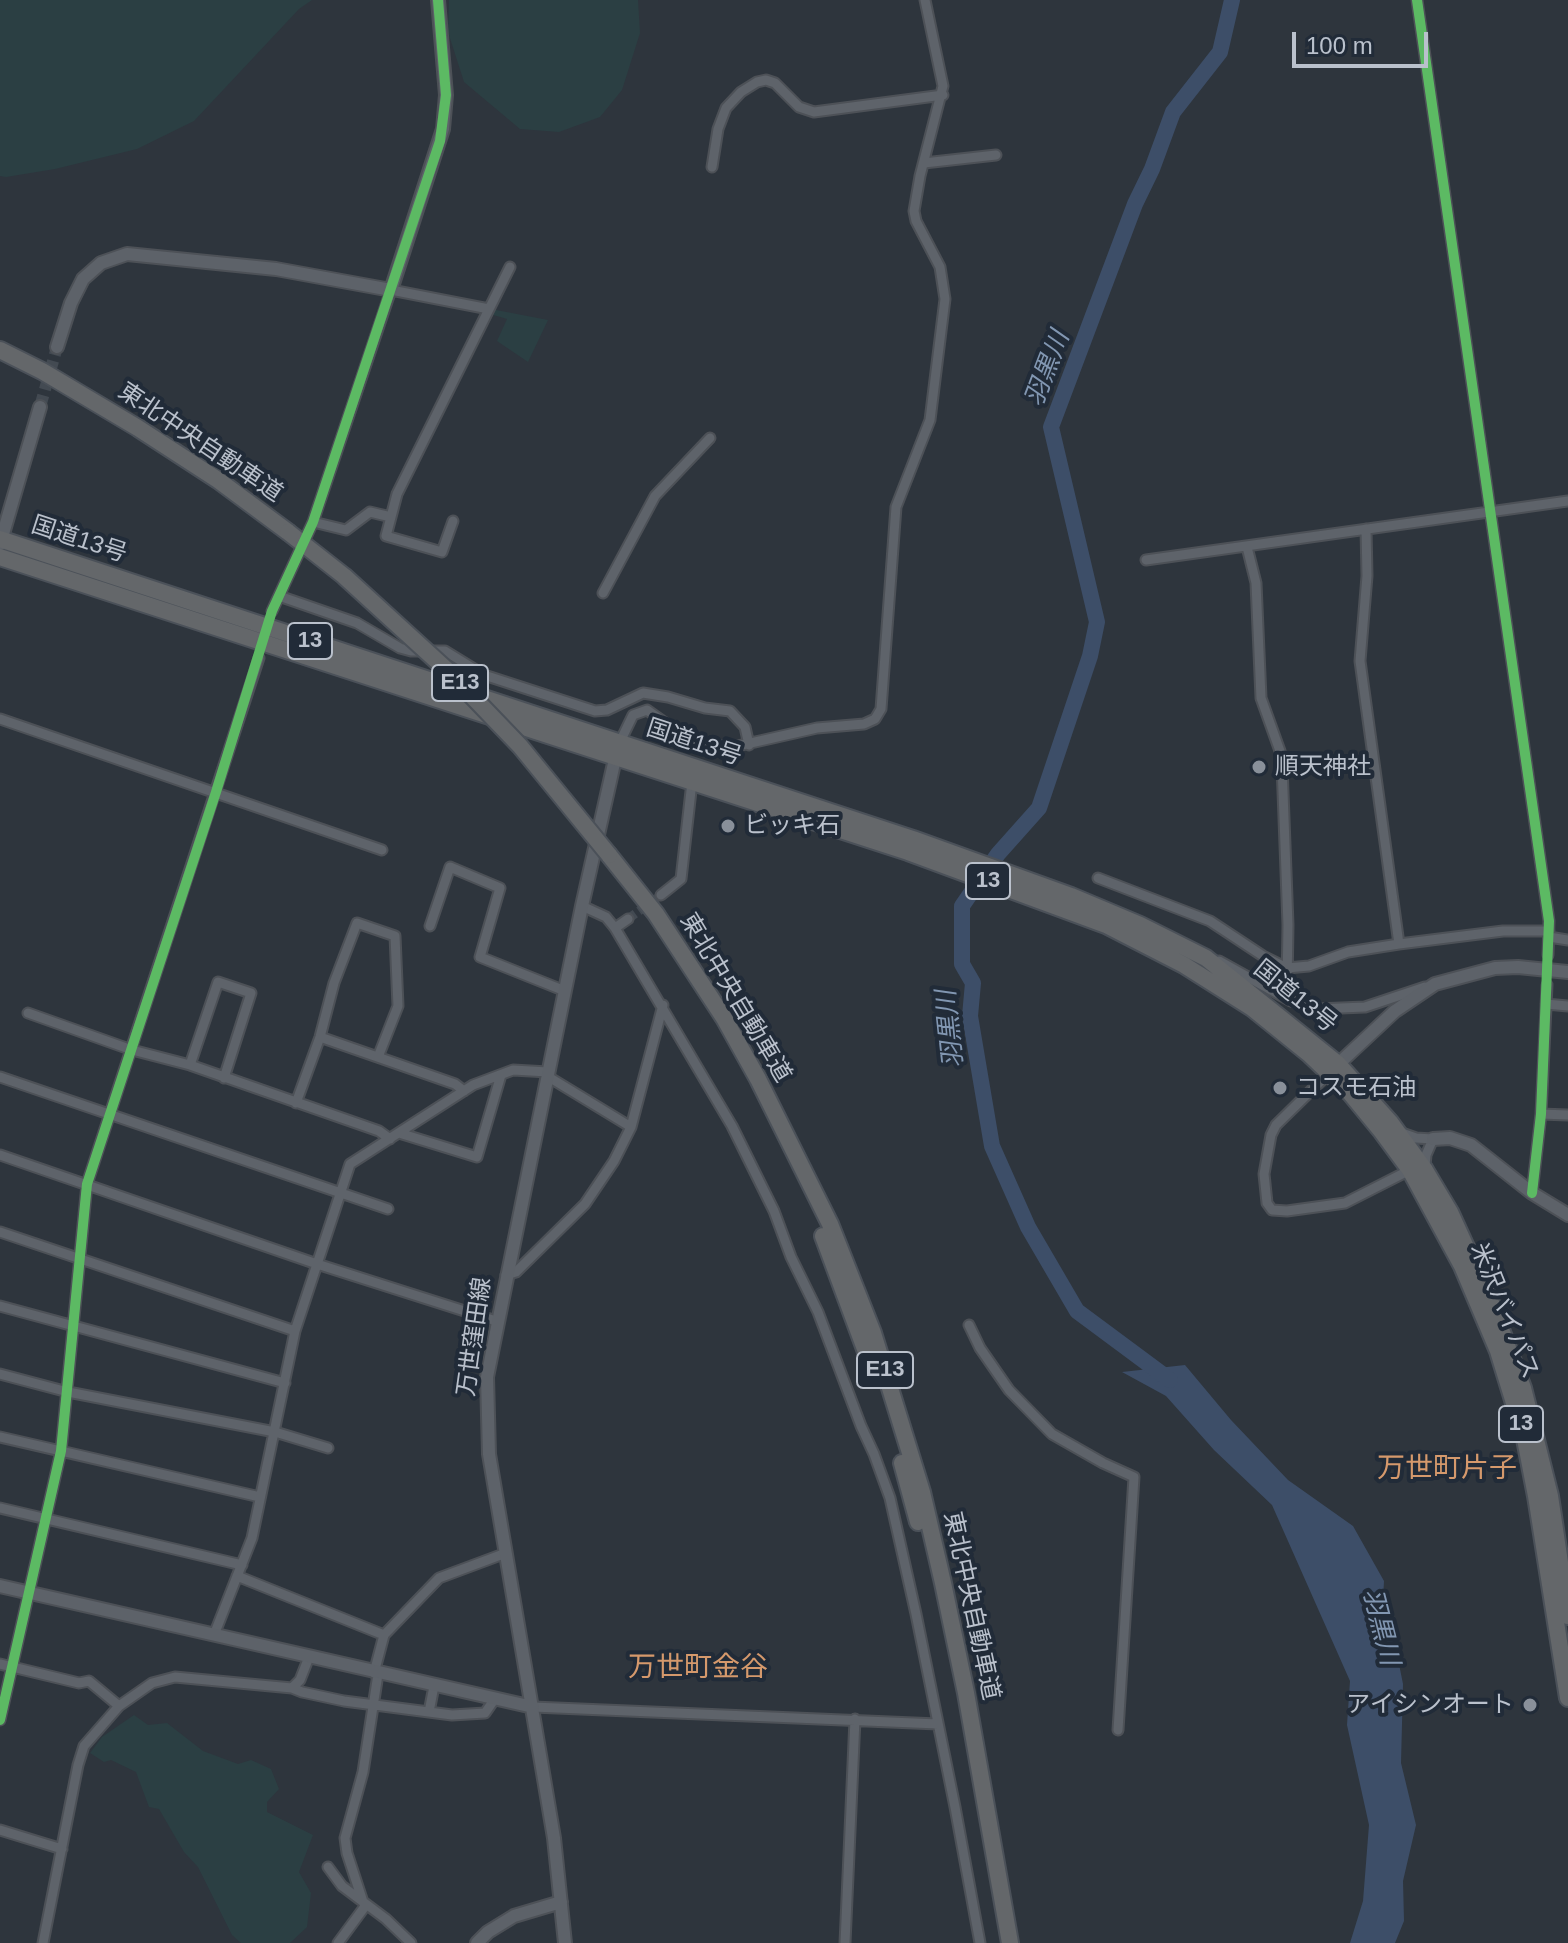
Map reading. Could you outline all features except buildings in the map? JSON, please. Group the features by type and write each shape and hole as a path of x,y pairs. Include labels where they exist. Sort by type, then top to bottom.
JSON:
{"highway":[{"name":"東北中央自動車道","path":"0,350 138,428 218,480 287,536"},
{"name":"東北中央自動車道","path":"0,360 134,435 344,576 449,672 520,746 606,858 682,973 751,1088 819,1225 890,1418 928,1564 1001,1943"},
{"name":"国道13号","path":"0,541 617,751 692,782 910,846"},
{"name":"国道13号","path":"0,557 617,751 910,846 1069,903 1190,950 1248,990 1333,1069"},
{"name":"東北中央自動車道","path":"606,858 656,914 724,1018 830,1224 868,1319 922,1492 966,1693 1010,1943"},
{"name":"国道13号","path":"1069,903 1200,974 1252,1008 1309,1054 1333,1069"},
{"name":"米沢バイパス","path":"1333,1069 1396,1130 1418,1170 1498,1351 1512,1391 1536,1496 1568,1698"},
{"name":"米沢バイパス","path":"1333,1069 1450,1212 1484,1287 1523,1388 1550,1496 1568,1616"}],"street":[{"path":"272,611 313,522 443,129 446,95 438,0"},
{"path":"617,751 633,715 647,710 685,737 702,743 733,747 801,731 864,724 875,719 881,709 896,507 930,420 945,299 940,267 914,211 943,95 942,75 925,0"},
{"path":"1417,0 1549,934 1548,955"},
{"path":"712,167 718,129 726,108 741,92 757,82 766,80 775,83 799,107 814,112 943,95"},
{"path":"924,163 996,155"},
{"path":"57,347 71,303 83,279 101,263 127,254 276,269 489,309"},
{"path":"453,521 442,552 386,536 397,494 510,267"},
{"path":"0,541 40,407"},
{"path":"603,593 655,496 710,438"},
{"path":"1146,560 1568,501"},
{"path":"313,522 346,530 370,512 391,517"},
{"path":"1366,529 1367,576 1360,661 1399,944"},
{"path":"1247,547 1256,583 1261,698 1282,765 1287,987"},
{"path":"279,596 370,629 400,648 445,651 484,675 595,711 607,710 643,693 730,711 745,727 749,745"},
{"path":"0,1720 61,1451 87,1184 259,658"},
{"path":"0,719 382,850"},
{"name":"万世窪田線","path":"565,1943 554,1838 489,1454 487,1377 547,1074 617,751"},
{"path":"661,895 681,879 692,782"},
{"path":"430,926 450,867 500,888 480,957 565,991"},
{"path":"1098,878 1210,921 1287,968 1309,966 1348,952 1503,931 1549,934 1568,940"},
{"path":"582,906 606,917 615,928 663,1005 757,1172 791,1257 818,1312 874,1454 890,1498 901,1545 980,1943"},
{"path":"615,928 628,919"},
{"path":"296,1103 320,1037 334,983 357,923 395,936 398,1006 378,1057"},
{"path":"1190,950 1215,958 1291,1001 1317,1009 1365,1007 1495,968 1568,972"},
{"path":"190,1065 218,982 251,993 224,1078"},
{"path":"1433,1139 1418,1170 1345,1203 1287,1211 1272,1210 1267,1203 1264,1174 1271,1135 1276,1125 1395,1011 1435,984"},
{"path":"1532,1193 1541,1114 1547,985"},
{"path":"1546,1004 1568,1006"},
{"path":"506,1275 516,1272 585,1204 614,1161 631,1127 663,1005"},
{"path":"28,1013 379,1131 477,1157 501,1075"},
{"path":"320,1037 455,1084 464,1091"},
{"path":"214,1635 252,1538 295,1331 350,1164 464,1091 513,1070 547,1074 631,1127"},
{"path":"0,1077 388,1209"},
{"path":"1541,1114 1568,1115"},
{"path":"1396,1130 1416,1138 1450,1138 1471,1145 1532,1193 1568,1215"},
{"path":"0,1155 317,1264 496,1321"},
{"path":"0,1232 295,1331"},
{"path":"0,1306 285,1383"},
{"path":"969,1325 980,1348 1009,1390 1052,1434 1134,1477 1118,1730"},
{"path":"0,1374 68,1392 275,1432 328,1448"},
{"path":"0,1437 260,1497"},
{"path":"0,1508 242,1565"},
{"path":"365,1903 347,1853 345,1838 363,1772 384,1635 439,1578 506,1553"},
{"path":"237,1576 384,1635"},
{"path":"0,1586 533,1707 938,1724"},
{"path":"292,1688 300,1680 309,1657"},
{"path":"0,1664 79,1683 89,1681 119,1706"},
{"path":"43,1943 84,1746 119,1706 152,1683 175,1677 292,1688 374,1706 452,1715 485,1713 494,1700"},
{"path":"429,1712 434,1686"},
{"path":"845,1943 855,1719"},
{"path":"0,1830 62,1849"},
{"path":"328,1867 342,1886 411,1943"},
{"path":"477,1943 488,1932 514,1916 561,1902"},
{"path":"338,1943 365,1903"}],"green space":[{"path":"0,0 312,0 299,9 194,121 137,149 55,169 6,177 0,176"},
{"path":"449,0 638,0 640,33 622,90 600,117 559,132 520,129 464,82 448,32"},
{"path":"491,309 548,320 528,362 497,341 507,319 490,314"},
{"path":"134,1715 148,1725 167,1723 203,1751 238,1764 251,1760 271,1769 279,1789 267,1802 267,1812 313,1835 299,1872 311,1893 307,1927 290,1943 241,1943 232,1935 198,1867 184,1852 159,1809 149,1807 136,1772 111,1760 104,1762 90,1753 102,1737"}],"water":[{"path":"1185,1365 1231,1420 1288,1480 1353,1526 1384,1581 1382,1618 1396,1649 1403,1684 1401,1763 1416,1825 1403,1881 1404,1921 1395,1943 1350,1943 1363,1901 1369,1825 1347,1725 1350,1681 1272,1505 1214,1450 1166,1396 1122,1372"}],"waterway":[{"name":"羽黒川","path":"1170,1380 1077,1311 1028,1227 992,1146 970,1016 973,983 962,964 962,906 998,854 1039,808 1090,656 1097,622 1051,427 1173,112 1220,52 1232,0"}],"tunnel":[{"path":"40,407 57,347"},
{"path":"628,919 661,895"}],"cycle path":[{"path":"0,1720 61,1451 87,1184 272,611 313,522 440,141 446,95 438,0"},
{"path":"1417,0 1549,921 1541,1114 1532,1193"}],"place":[{"name":"順天神社","path":"1259,767"},
{"name":"ビッキ石","path":"728,826"},
{"name":"コスモ石油","path":"1280,1088"},
{"name":"アイシンオート","path":"1530,1705"}],"district":[{"name":"万世町片子","path":"1447,1469"},
{"name":"万世町金谷","path":"698,1668"}]}
